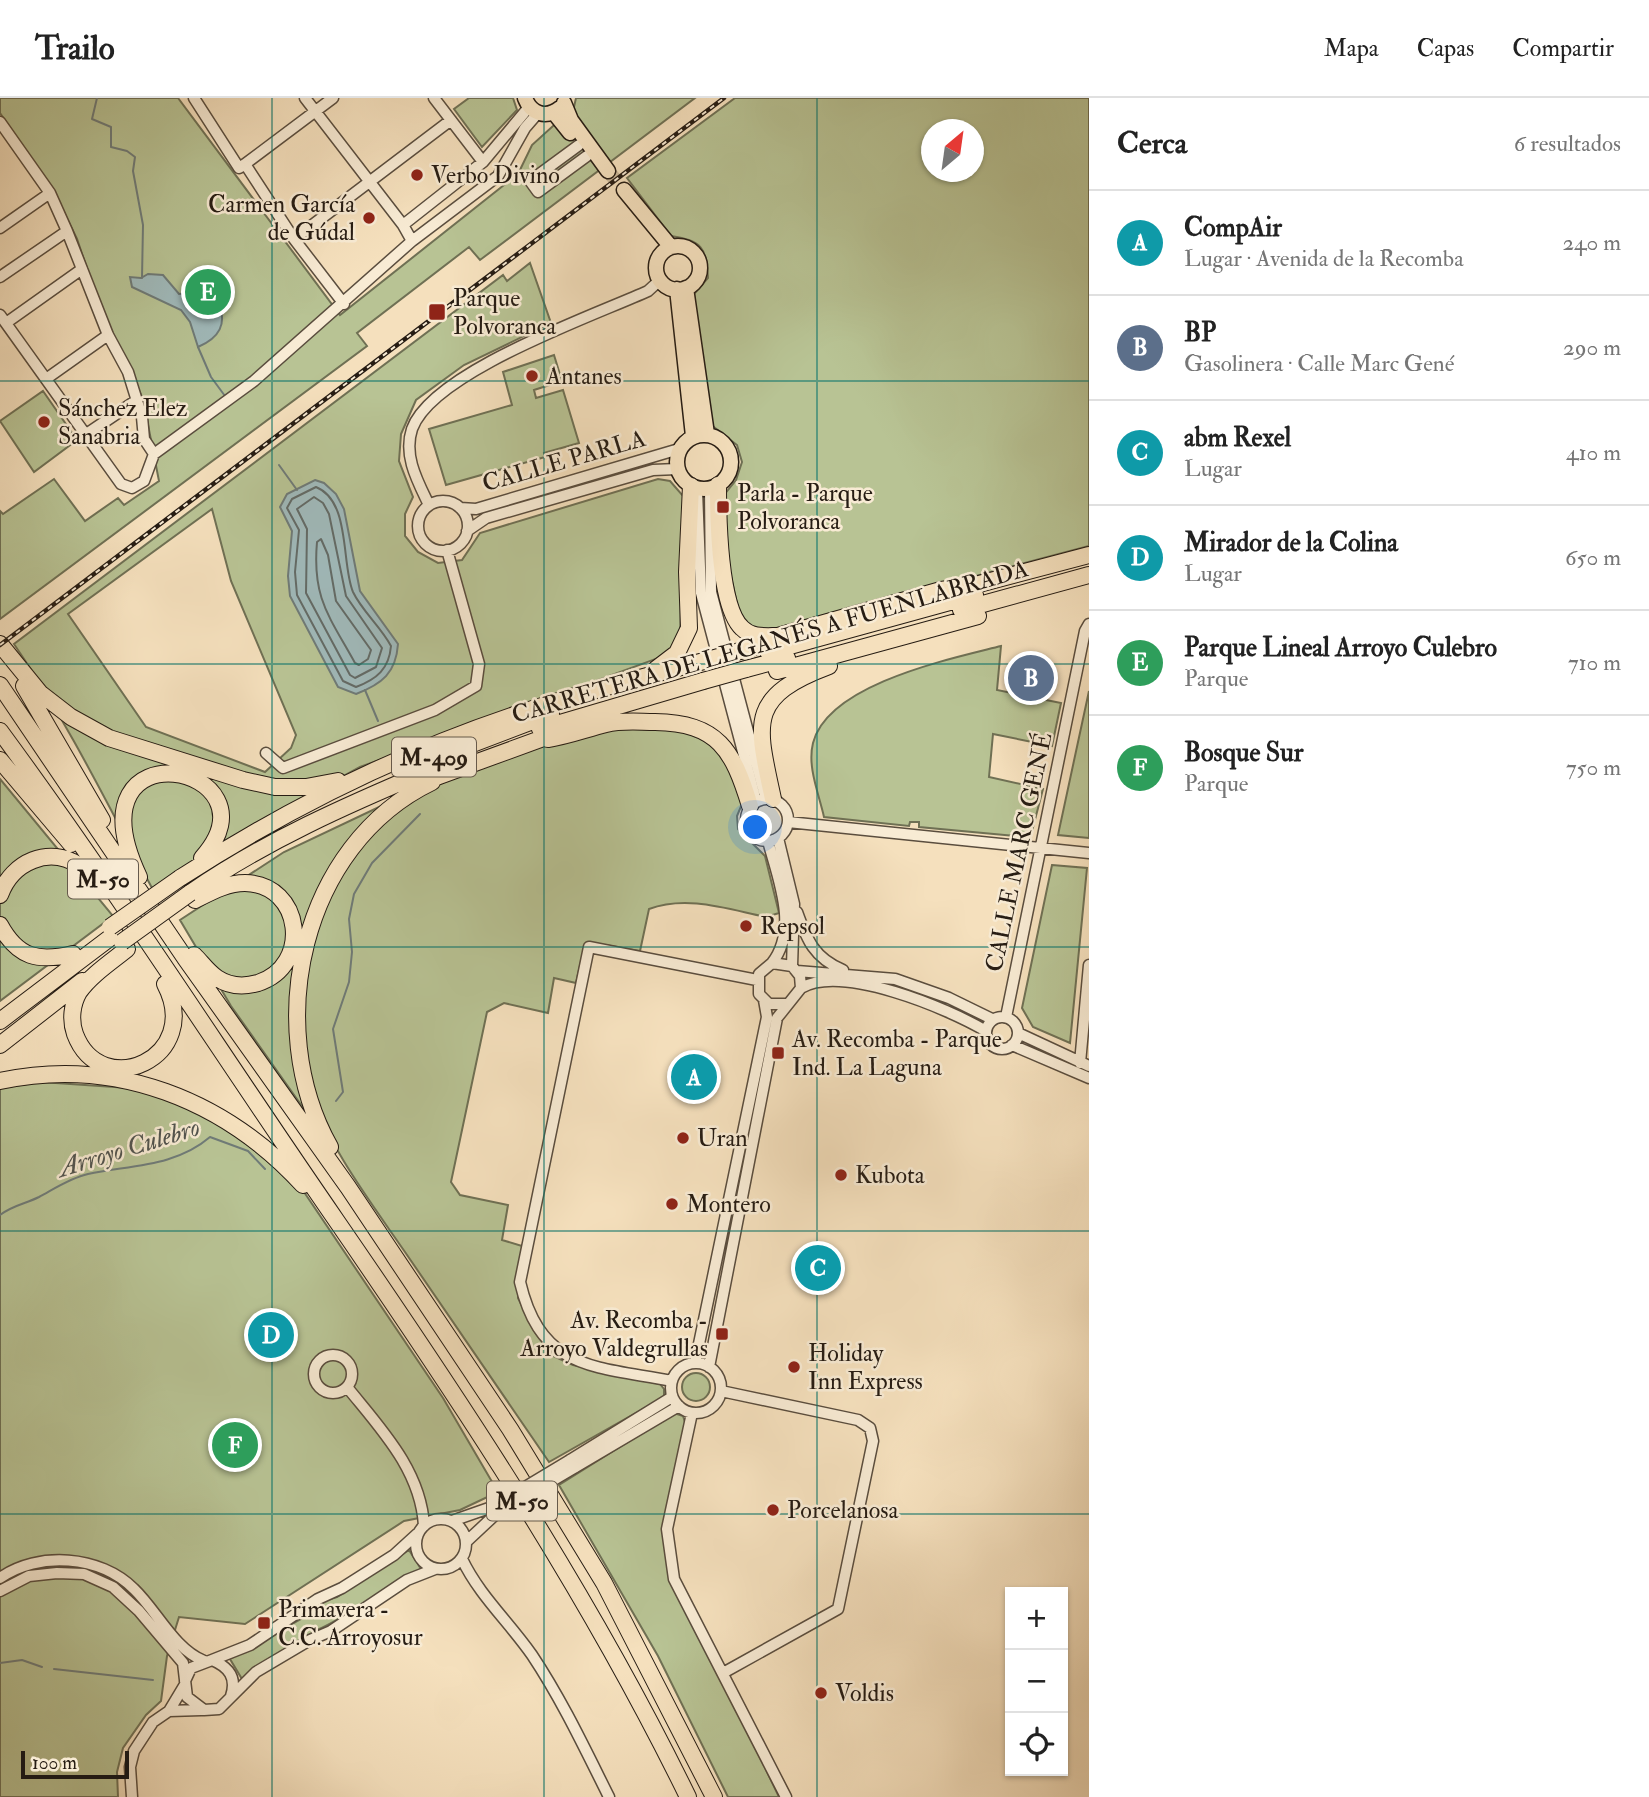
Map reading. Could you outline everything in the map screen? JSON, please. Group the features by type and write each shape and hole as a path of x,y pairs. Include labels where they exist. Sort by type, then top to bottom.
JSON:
{"highway":[{"name":"M-409","path":"704,487 718,526 729,602 735,620 755,635 778,636 941,590 970,586"},
{"name":"M-409","path":"187,889 258,829 394,762 449,739 654,670 671,660 682,646 689,628 687,572 704,487"},
{"name":"M-409","path":"744,665 970,586 1089,555"},
{"name":"CARRETERA DE LEGANÉS A FUENLABRADA","path":"744,665 1089,563"},
{"name":"CARRETERA DE LEGANÉS A FUENLABRADA","path":"0,1021 187,889 298,829 468,754 703,675 1089,575"},
{"name":"M-409","path":"761,801 763,717 776,694 799,677 919,632 1089,584"},
{"name":"M-409","path":"744,665 919,632"},
{"path":"0,646 40,693 71,717 116,741 243,780 290,788 328,784 394,762"},
{"path":"0,646 60,743 120,852 185,946 209,989"},
{"name":"M-409","path":"555,702 703,675"},
{"name":"M-409","path":"187,889 419,783 538,740 703,675"},
{"name":"M-50","path":"0,685 154,914 348,1187 510,1429 604,1583 714,1797"},
{"name":"M-409","path":"538,740 564,737 608,723 686,724 705,731 730,753 761,801"},
{"name":"M-50","path":"0,731 64,818 204,1028 417,1335 582,1597 647,1714 688,1797"},
{"path":"0,761 86,863 156,967 204,1028"},
{"path":"348,1187 348,1178 321,1131 303,1078 297,996 311,924 347,856 384,815 419,788 476,761"},
{"path":"139,877 123,839 123,808 139,784 167,772 185,773 200,780 218,805 220,824 213,846 187,889"},
{"path":"0,895 5,882 17,868 37,858 62,858 80,866 101,886"},
{"path":"185,946 218,978 247,985 276,973 287,963 294,947 295,934 292,915 280,897 266,887 247,883 187,889"},
{"path":"0,925 9,941 36,957 49,960 74,954"},
{"name":"M-409","path":"0,1011 74,954 118,938"},
{"name":"M-409","path":"0,1045 118,938"},
{"name":"CARRETERA DE LEGANÉS A FUENLABRADA","path":"0,1035 118,938"},
{"path":"118,938 73,1007 72,1020 78,1040 97,1061 119,1068 137,1066 156,1057 169,1041 174,1027 174,1005 156,967"},
{"path":"0,1081 33,1075 88,1074 126,1080 176,1094 207,1108 255,1139 284,1164 335,1219"}],"main road":[{"path":"531,106 561,104"},
{"path":"561,104 570,120 605,173 583,150 561,104"},
{"path":"621,193 666,250"},
{"path":"685,247 697,257 697,278 682,289 660,280 656,266 666,250 685,247"},
{"path":"682,289 700,435"},
{"path":"700,435 722,442 731,456 729,472 704,487 677,469 679,449 700,435"}],"street":[{"path":"194,98 239,168 332,98"},
{"path":"306,98 403,225 412,242"},
{"path":"434,98 483,162"},
{"path":"403,225 483,162 531,106"},
{"path":"82,269 3,319 121,484 132,488 144,481 154,454 254,381 345,304 412,242 498,176 524,128 531,106"},
{"path":"294,239 451,120"},
{"path":"0,122 50,193 108,335 128,372 137,400 144,439 154,454"},
{"path":"0,143 10,136"},
{"path":"583,150 538,192 530,181 583,150"},
{"path":"245,164 294,239 345,304"},
{"path":"0,228 50,193"},
{"path":"0,277 67,231"},
{"path":"429,505 411,466 411,431 424,408 461,380 522,344 580,322 648,291 660,280"},
{"path":"46,379 108,335"},
{"path":"85,435 137,400"},
{"name":"CALLE PARLA","path":"460,508 476,509 679,449"},
{"name":"CALLE PARLA","path":"467,531 486,519 653,470 677,469"},
{"path":"704,487 701,593 761,801"},
{"path":"445,501 460,508 467,523 467,531 460,544 447,551 430,548 420,535 419,519 429,505 445,501"},
{"path":"265,752 283,768 435,710 476,685 479,664 447,551"},
{"name":"CALLE MARC GENÉ","path":"1006,1017 1089,624"},
{"path":"761,801 784,808 788,822"},
{"path":"761,801 745,819 749,833 773,839"},
{"path":"788,822 1089,853"},
{"path":"773,839 788,822"},
{"path":"773,839 807,941 814,952 824,960 852,974"},
{"path":"695,1363 767,1017 757,980 762,969 772,963 783,944 785,910 773,839"},
{"path":"794,904 794,968 800,988"},
{"path":"672,1381 573,1361 552,1348 526,1311 520,1282 586,960 589,947 757,980"},
{"path":"709,1367 778,1018 800,988 817,981 880,987 928,1001 986,1031 992,1046 1002,1049 1012,1045 1018,1034 1015,1023 1006,1017 992,1020 949,998 895,979 794,968 772,963"},
{"path":"1018,1034 1084,1065 1089,965"},
{"path":"764,1000 776,1006 788,1004"},
{"path":"986,1031 992,1020"},
{"path":"1012,1045 1089,1079"},
{"path":"695,1363 709,1367 718,1376 721,1391 711,1409 692,1413 675,1402 672,1381 680,1369 695,1363"},
{"path":"347,1387 385,1434 423,1501 440,1519 452,1521 494,1511"},
{"path":"721,1391 858,1420 870,1428 873,1441 838,1609 723,1673"},
{"path":"169,1711 219,1709 256,1672 331,1631 407,1580 453,1567 462,1559 466,1542 494,1511 675,1402"},
{"path":"692,1413 667,1529 667,1545 674,1579 786,1797"},
{"path":"423,1501 417,1553 422,1561 470,1578"},
{"path":"132,1797 130,1767 134,1751 153,1722 169,1711 191,1668 250,1645 318,1599 342,1588 394,1555 421,1530 440,1519"},
{"path":"452,1521 462,1530 466,1542"},
{"path":"462,1559 470,1578 542,1671 609,1797"},
{"path":"0,1578 25,1565 69,1560 99,1569 132,1586 194,1657 224,1665 232,1675 234,1687 230,1699"},
{"path":"0,1591 29,1576 44,1574 70,1573 99,1580 124,1595 172,1649 183,1663 184,1684 194,1705 204,1710"}],"green space":[{"path":"0,98 178,98 340,315 518,174 532,145 574,107 576,98 695,98 480,260 469,247 357,333 367,346 0,619 0,511 3,514 54,479 85,521 118,498 124,505 159,481 143,399 98,301 77,239 54,192 0,113"},
{"path":"469,98 513,98 517,110 482,147 454,109"},
{"path":"735,98 1089,98 1089,546 772,630 752,629 740,617 724,545 724,495 736,480 742,462 737,445 710,424 694,294 708,278 706,259 696,243 671,236 627,178"},
{"path":"530,263 551,323 464,365 416,400 401,434 399,461 413,497 405,514 405,536 418,552 438,563 462,560 480,533 658,479 670,481 684,497 680,639 664,656 360,767 240,833 152,888 69,733 14,644 503,275 507,281","holes":["212,509 231,581 296,735 291,748 265,772 146,727 68,614"]},
{"path":"554,355 562,381 534,390 536,398 563,390 579,443 544,453 545,457 446,485 429,429 512,405 503,372"},
{"path":"43,391 77,440 34,472 0,421"},
{"path":"1001,646 997,690 1061,703 1052,746 993,734 989,777 1043,789 1031,835 1025,837 919,827 919,822 910,822 909,826 824,817 811,761 813,743 823,722 842,705 894,677 952,658"},
{"path":"1089,691 1089,838 1058,835"},
{"path":"604,728 697,731 727,756 742,804 737,816 738,829 765,856 779,913 766,917 692,903 649,909 640,951 606,945 582,957 576,983 554,978 548,1013 504,1003 487,1012 451,1182 460,1195 508,1205 502,1240 522,1246 518,1298 536,1334 553,1356 573,1365 660,1384 664,1389 664,1397 549,1462 338,1151 310,1087 303,1049 301,1011 305,972 314,935 328,899 347,866 370,835 397,808 468,771"},
{"path":"0,779 113,916 0,1001"},
{"path":"396,799 357,831 320,885 291,990 304,1109 231,1006 180,920 284,852"},
{"path":"1052,865 1087,868 1070,1043 1033,1027 1022,1008"},
{"path":"41,1082 129,1088 187,1105 237,1135 304,1192 443,1398 498,1492 460,1510 404,1521 245,1624 179,1617 167,1656 161,1701 146,1715 123,1748 117,1772 118,1797 0,1797 0,1088"},
{"path":"696,1373 706,1377 710,1387 706,1397 696,1401 686,1397 682,1387 686,1377"},
{"path":"674,1413 683,1416 686,1425 667,1563 779,1797 728,1797 658,1656 559,1485"},
{"path":"409,1550 421,1569 317,1630 242,1679 230,1659 301,1619 322,1601 337,1597"}],"water":[{"path":"148,274 163,275 179,294 199,292 218,302 222,324 216,335 198,347 190,322 181,310 132,287 130,277 141,278"},
{"path":"315,480 324,483 336,494 344,509 360,591 398,644 394,663 386,676 356,694 338,687 290,596 288,576 292,531 280,507 287,494"}],"waterway":[{"name":"Arroyo Culebro","path":"97,98 92,119 111,127 111,147 127,151 135,157 133,171 143,225 142,278"},
{"name":"Arroyo Culebro","path":"198,347 211,377 225,396"},
{"name":"Arroyo Culebro","path":"279,465 297,490"},
{"name":"Arroyo Culebro","path":"365,690 378,721"},
{"name":"Arroyo Culebro","path":"336,1101 343,1092 333,1029 349,982 352,952 349,919 354,894 372,863 420,814"},
{"name":"Arroyo Culebro","path":"0,1215 75,1178 167,1160 196,1147 210,1137 248,1151 265,1169"},
{"path":"0,1663 22,1660 42,1667"},
{"path":"54,1669 153,1680"}],"tunnel":[{"path":"608,171 624,190"}],"railway":[{"path":"0,645 724,98"}],"place":[{"name":"Verbo Divino","path":"417,175"},
{"name":"Carmen García de Gúdal","path":"369,218"},
{"name":"Parque Lineal Arroyo Culebro","path":"208,292"},
{"name":"Parque Polvoranca","path":"437,312"},
{"name":"Antanes","path":"532,376"},
{"name":"Sánchez Elez Sanabria","path":"44,422"},
{"name":"Parla - Parque Polvoranca","path":"723,507"},
{"name":"BP","path":"1031,678"},
{"name":"Repsol","path":"746,926"},
{"name":"Av. Recomba - Parque Ind. La Laguna","path":"778,1053"},
{"name":"CompAir","path":"694,1077"},
{"name":"Uran","path":"683,1138"},
{"name":"Kubota","path":"841,1175"},
{"name":"Montero","path":"672,1204"},
{"name":"abm Rexel","path":"818,1268"},
{"name":"Av. Recomba - Arroyo Valdegrullas","path":"722,1334"},
{"name":"Mirador de la Colina","path":"271,1335"},
{"name":"Holiday Inn Express","path":"794,1367"},
{"name":"Bosque Sur","path":"235,1445"},
{"name":"Porcelanosa","path":"773,1510"},
{"name":"Primavera - C.C. Arroyosur","path":"264,1623"},
{"name":"Voldis","path":"821,1693"}]}
